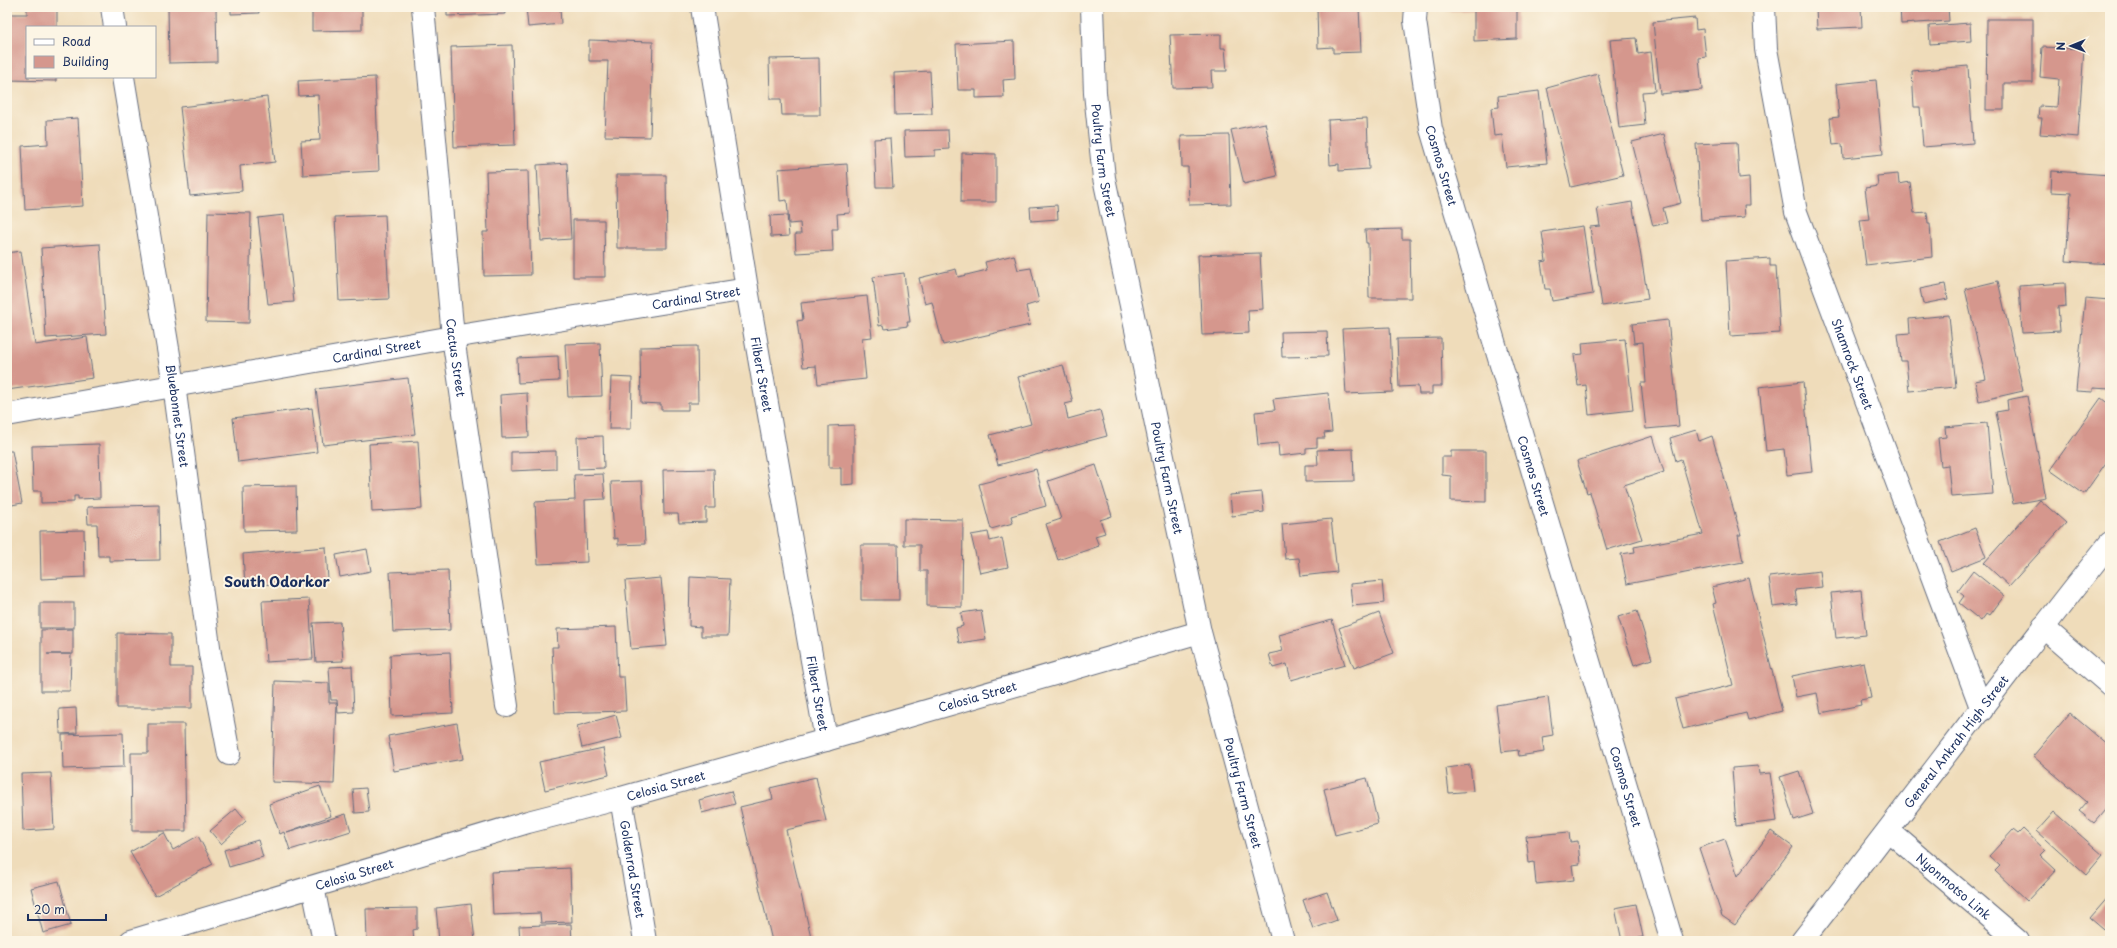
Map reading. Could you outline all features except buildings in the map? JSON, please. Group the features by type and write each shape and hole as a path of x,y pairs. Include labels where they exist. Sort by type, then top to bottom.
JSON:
{"street":[{"path":"112,7 115,26"},
{"name":"Cactus Street","path":"423,7 453,337 507,706"},
{"name":"Filbert Street","path":"702,7 747,289 826,740"},
{"name":"Poultry Farm Street","path":"1092,7 1095,93 1104,178 1200,632 1283,941"},
{"name":"Cosmos Street","path":"1416,7 1415,21 1431,130 1672,941"},
{"name":"Shamrock Street","path":"1764,7 1766,49 1796,212 1982,710"},
{"name":"Bluebonnet Street","path":"123,78 174,385 210,654 229,754"},
{"name":"Cardinal Street","path":"7,415 453,337 747,289"},
{"name":"General Ankrah High Street","path":"1802,941 1982,710 2043,627 2110,543"},
{"path":"2043,627 2110,685"},
{"name":"Celosia Street","path":"131,941 528,822 621,798 1200,632"},
{"name":"Goldenrod Street","path":"621,798 645,941"},
{"name":"Nyonmotso Link","path":"1889,831 2018,941"},
{"path":"314,887 324,941"}],"district":[{"name":"South Odorkor","path":"277,581"}]}
